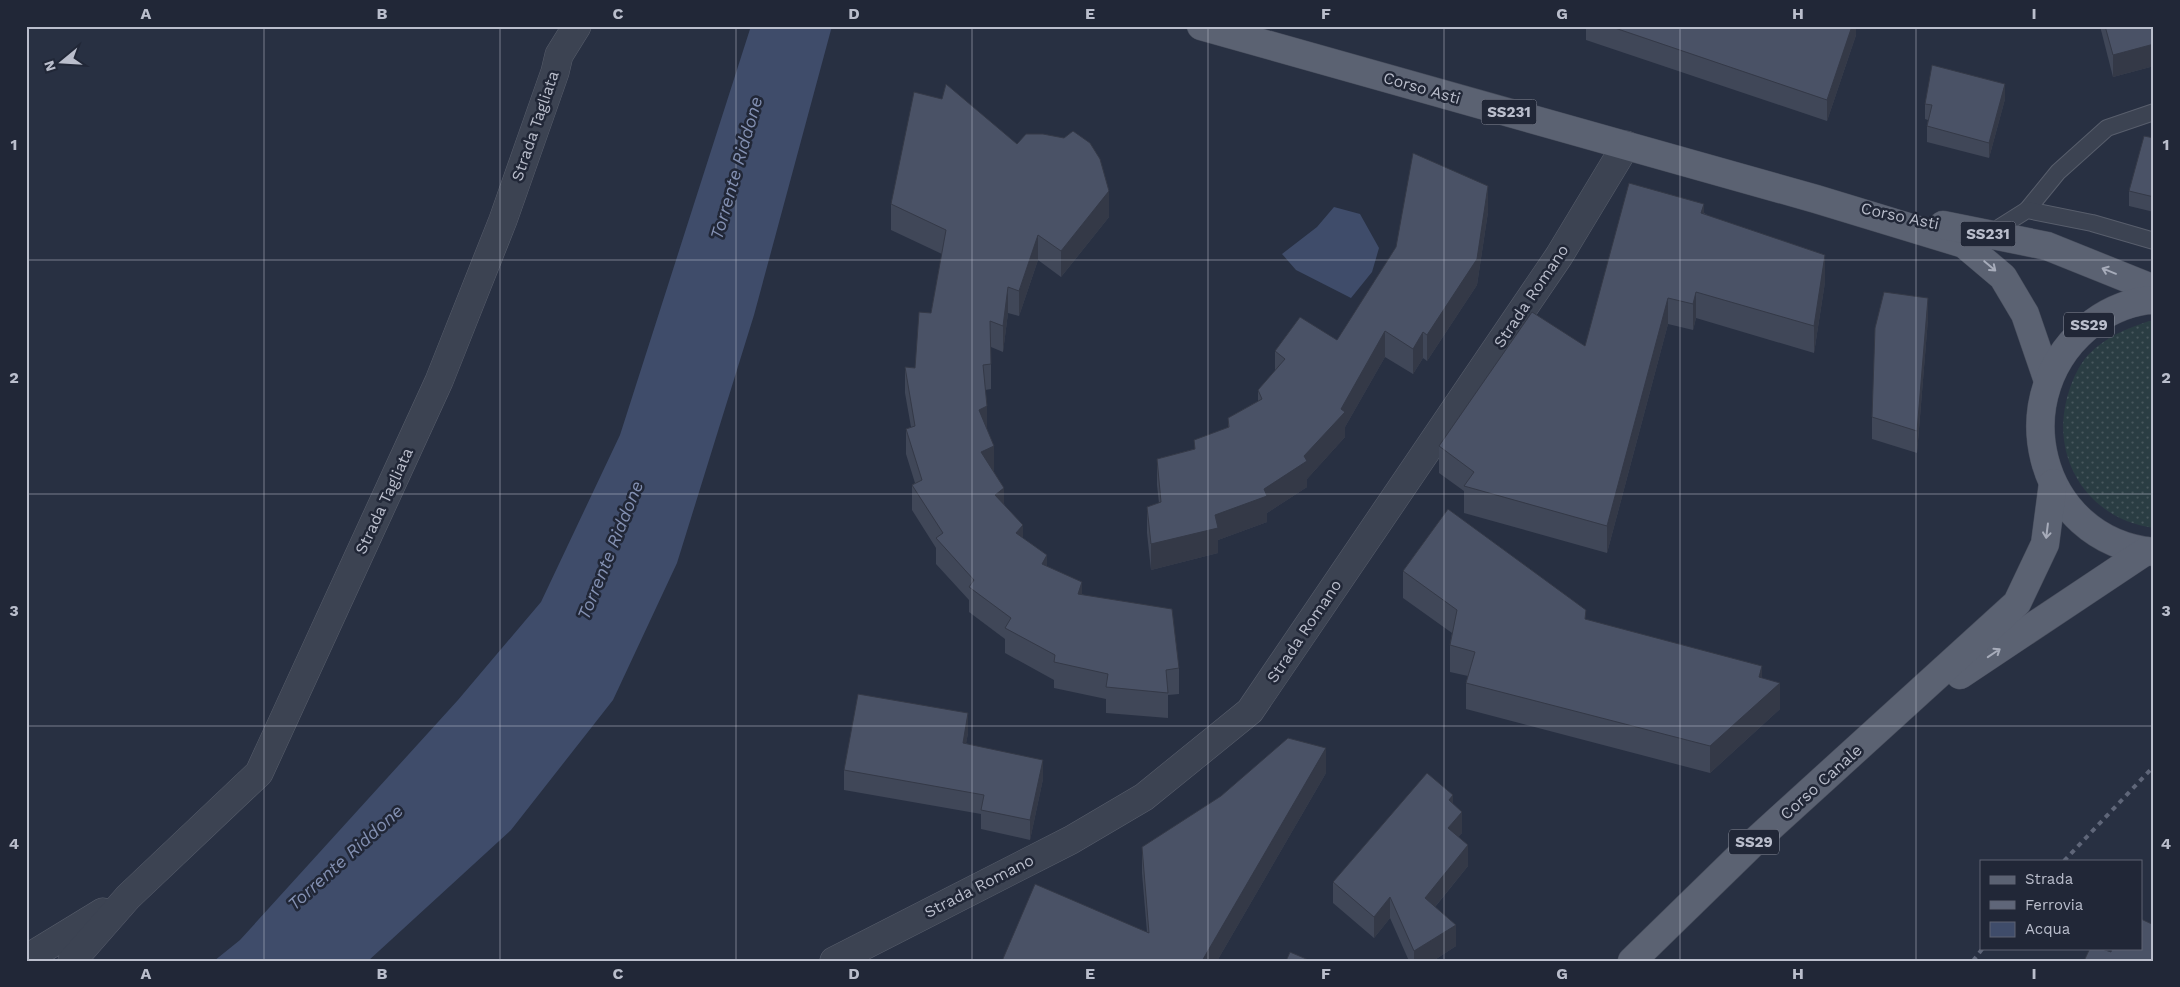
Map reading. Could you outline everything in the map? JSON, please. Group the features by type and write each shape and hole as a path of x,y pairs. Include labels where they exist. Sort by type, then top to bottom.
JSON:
{"main road":[{"name":"Corso Asti","path":"1201,26 1816,199 1964,244 2003,277 2025,314 2048,381"},
{"name":"Corso Asti","path":"1816,199 2047,246 2154,289"},
{"name":"SS29","path":"2150,552 2116,543 2091,528 2069,508 2053,482 2042,450 2040,429 2041,407 2048,381 2056,362 2083,330 2100,317 2119,308 2154,300"},
{"name":"Corso Canale","path":"1632,961 1752,844 2017,604 2045,544 2053,482"},
{"name":"Corso Canale","path":"1880,728 2150,552"}],"street":[{"name":"Strada Tagliata","path":"552,26 559,55"},
{"name":"Strada Tagliata","path":"72,961 128,897 259,773 439,381 502,220 555,72 559,55 577,26"},
{"name":"Strada Romano","path":"834,961 1071,840 1144,797 1250,711 1559,256 1626,145"},
{"name":"Strada Tagliata","path":"26,959 128,897"}],"lane":[{"path":"1988,234 2026,210 2058,172 2107,128 2154,112"},
{"path":"2026,210 2092,223 2154,241"}],"shaded area":[{"path":"2149,321 2154,321 2154,528 2132,523 2112,514 2095,501 2081,485 2071,467 2065,446 2063,425 2066,402 2074,376 2089,354 2110,338"}],"water":[{"name":"Torrente Riddone","path":"751,26 832,26 754,315 677,563 613,700 511,830 368,961 214,961 240,940 458,700 541,602 620,435"},
{"path":"1334,207 1360,214 1379,248 1372,272 1351,298 1296,270 1282,254 1317,227"}],"building":[{"path":"1609,26 1852,26 1827,100"},
{"path":"2105,26 2154,26 2154,44 2113,55"},
{"path":"1932,65 2005,84 1989,143 1927,126 1932,105 1925,104"},
{"path":"946,84 1017,144 1026,134 1043,134 1064,138 1073,131 1090,143 1100,159 1109,191 1061,251 1038,235 1019,291 1008,287 1003,326 990,321 991,364 983,365 987,406 979,410 994,446 981,452 1004,488 995,495 1023,525 1016,533 1047,555 1042,564 1082,582 1078,594 1172,609 1179,668 1166,670 1168,693 1106,687 1108,674 1054,662 1055,655 1005,628 1011,618 969,587 974,580 936,538 943,533 912,485 922,480 906,429 915,426 905,367 915,368 919,312 931,313 946,230 891,204 914,92 942,99"},
{"path":"2144,136 2154,138 2154,197 2129,191"},
{"path":"1413,153 1488,186 1477,259 1427,335 1423,332 1413,349 1385,331 1341,409 1345,412 1304,456 1307,461 1264,489 1267,496 1215,515 1218,528 1151,544 1147,507 1161,502 1157,459 1195,449 1194,440 1229,427 1228,418 1262,399 1258,390 1285,359 1275,351 1300,317 1337,340 1396,247"},
{"path":"1629,183 1704,204 1701,213 1825,255 1814,326 1696,292 1693,304 1668,298 1607,526 1464,486 1474,472 1439,446 1532,312 1585,346"},
{"path":"1884,292 1928,298 1917,431 1872,417 1875,328"},
{"path":"1448,509 1586,610 1585,619 1762,666 1759,677 1780,683 1710,746 1466,683 1475,652 1450,645 1457,610 1403,571"},
{"path":"858,694 968,713 963,743 1043,760 1030,820 981,810 984,795 844,770"},
{"path":"1288,738 1326,748 1202,961 1002,961 1035,884 1149,933 1142,847 1221,796"},
{"path":"1427,773 1453,795 1449,800 1462,812 1448,828 1468,845 1425,898 1456,925 1414,951 1390,897 1374,917 1333,882"},
{"path":"2142,919 2154,925 2154,961 2084,961 2089,950 2111,952 2112,950 2142,950"},
{"path":"1290,952 1311,961 1286,961"}],"railway":[{"path":"2065,860 2154,766"},
{"path":"1973,961 1981,950"}]}
